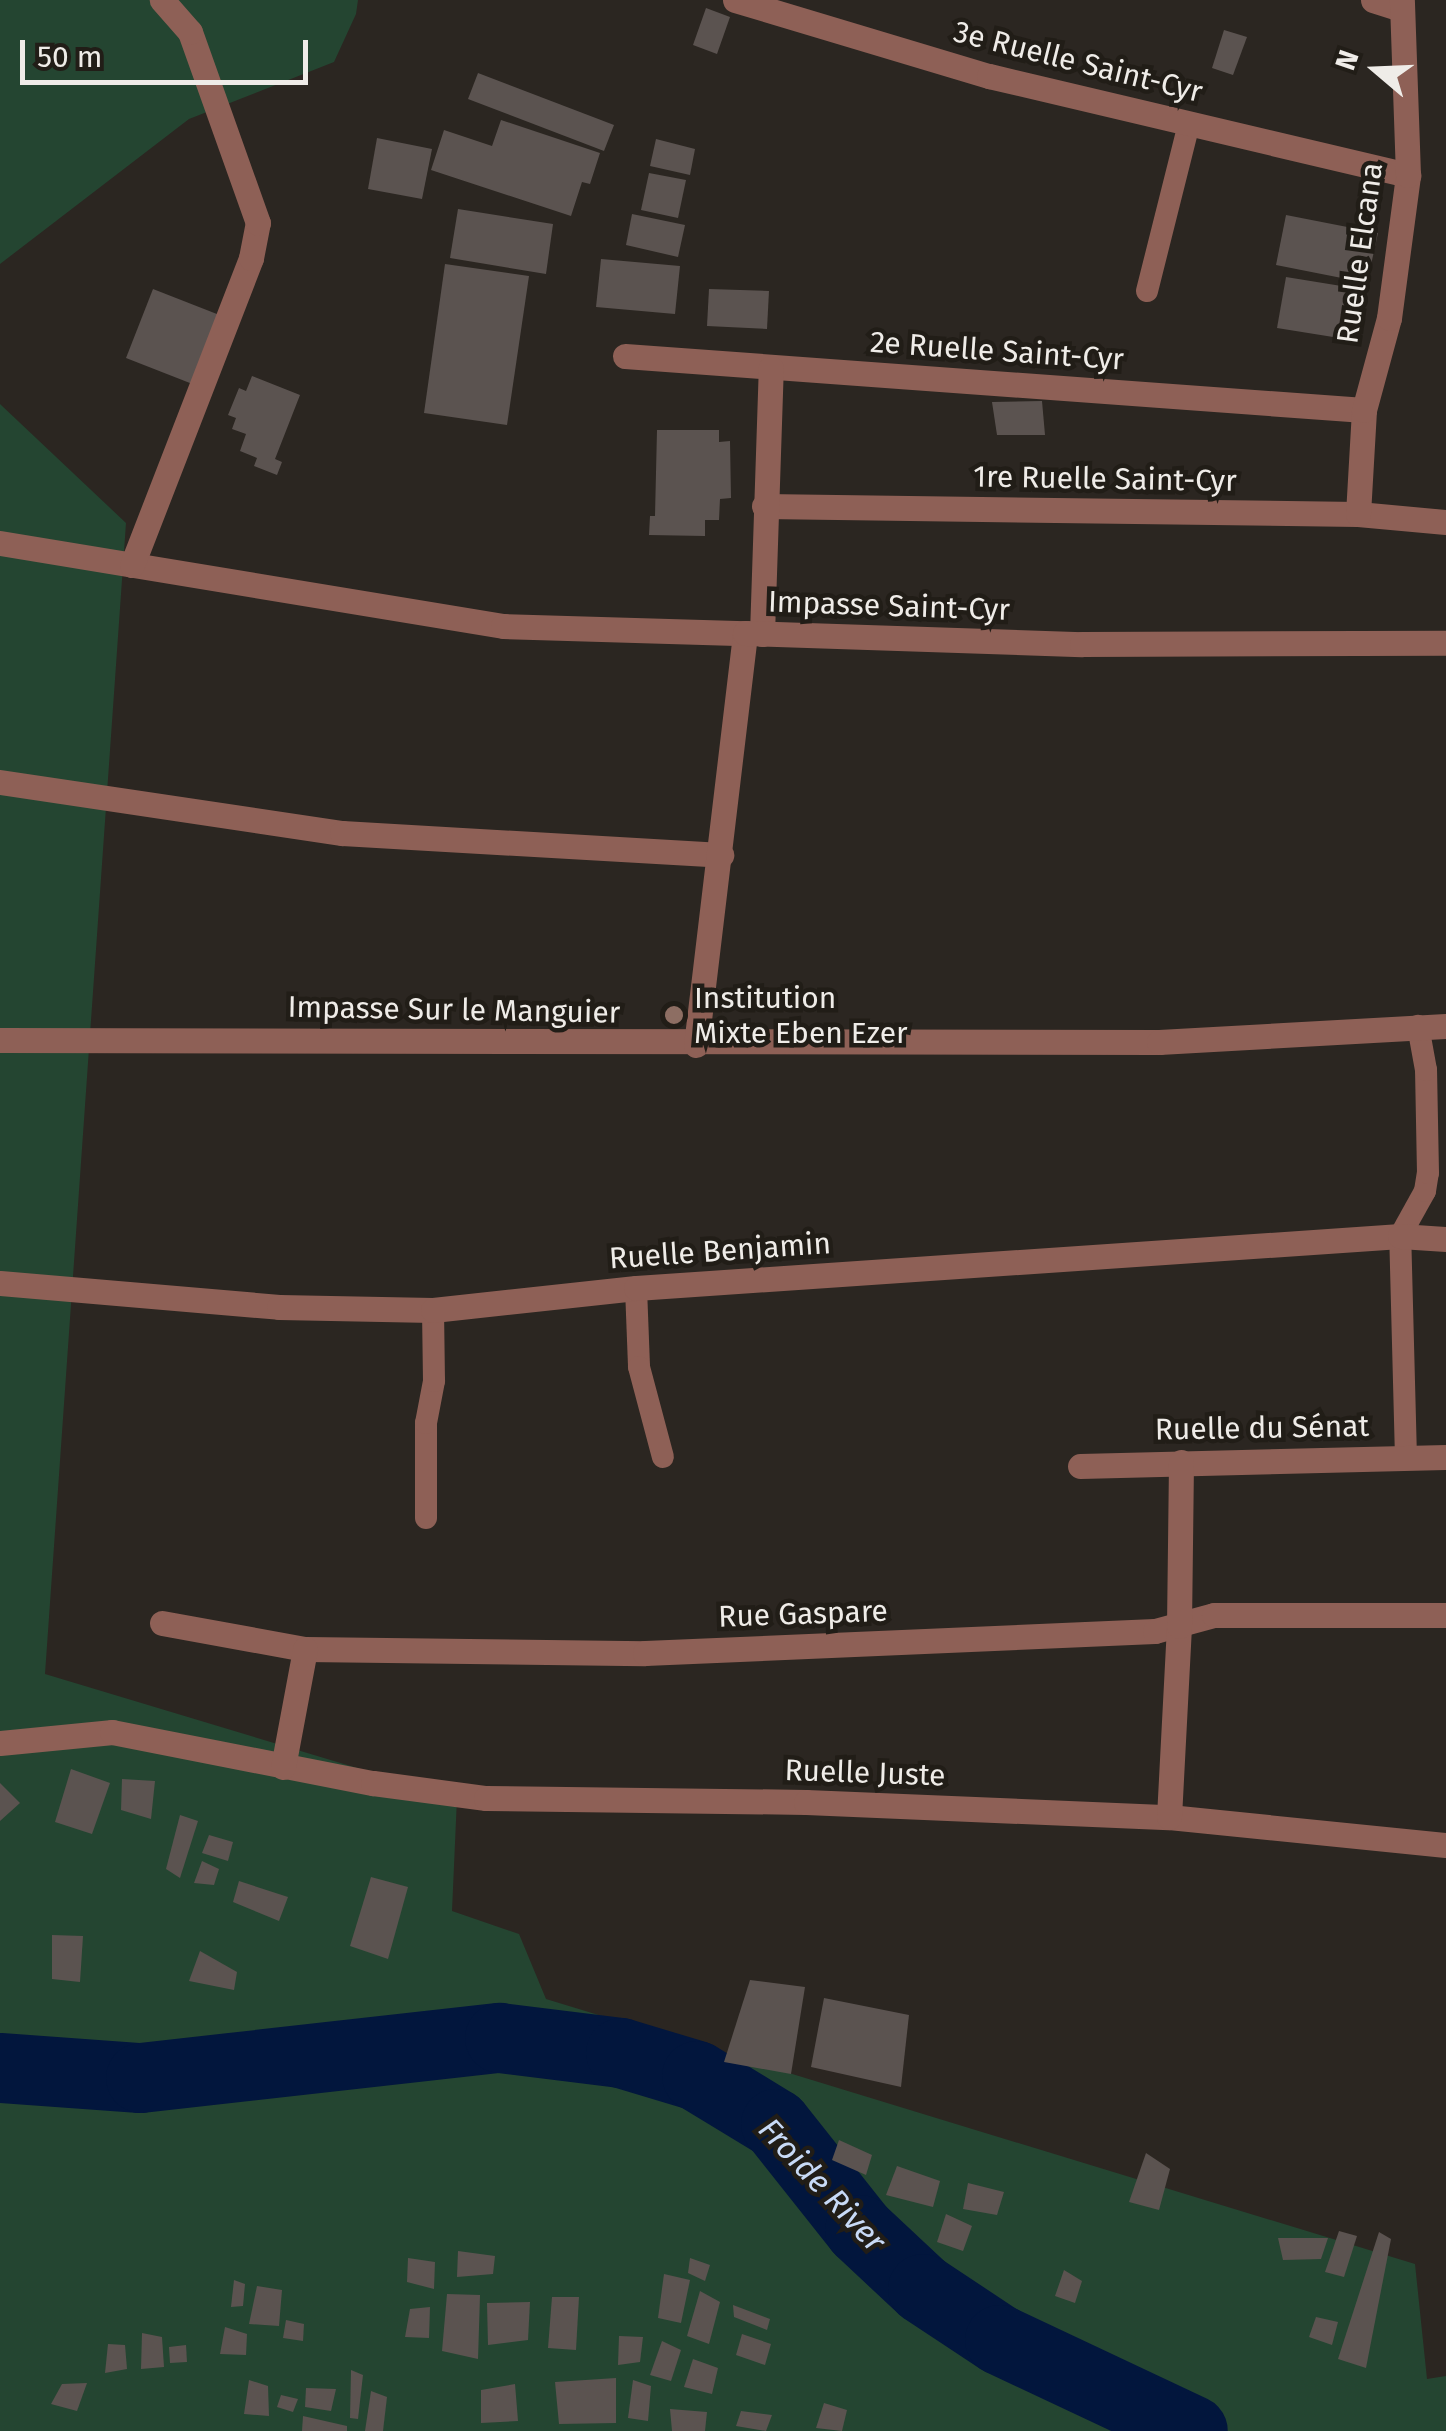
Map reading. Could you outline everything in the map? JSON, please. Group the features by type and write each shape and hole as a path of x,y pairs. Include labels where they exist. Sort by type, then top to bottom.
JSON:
{"street":[{"path":"132,565 251,258 258,223 190,32 162,0"},
{"name":"3e Ruelle Saint-Cyr","path":"736,0 989,76 1408,175"},
{"path":"1373,0 1401,4"},
{"name":"Ruelle Elcana","path":"1358,514 1364,410 1388,318 1408,175 1401,4"},
{"name":"2e Ruelle Saint-Cyr","path":"626,356 1364,410"},
{"path":"0,543 502,626 754,633 772,368"},
{"name":"1re Ruelle Saint-Cyr","path":"764,506 1358,514 1446,522"},
{"name":"Impasse Saint-Cyr","path":"696,1045 754,633 1082,644 1446,642"},
{"path":"0,782 342,833 720,855"},
{"name":"Impasse Sur le Manguier","path":"0,1040 696,1045 1159,1042 1446,1026"},
{"name":"Ruelle Benjamin","path":"0,1284 279,1307 433,1310 636,1288 1400,1236 1446,1239"},
{"name":"Ruelle du Sénat","path":"1080,1466 1446,1457"},
{"path":"1168,1816 1179,1626 1180,1462"},
{"name":"Rue Gaspare","path":"162,1623 304,1648 645,1653 1156,1631 1214,1615 1446,1616"},
{"path":"283,1767 304,1648"},
{"name":"Ruelle Juste","path":"0,1743 112,1732 283,1767 486,1798 806,1802 1168,1816 1446,1846"}],"lane":[{"path":"1147,291 1189,124"},
{"path":"1406,1458 1400,1236 1425,1191 1428,1173 1426,1070 1418,1026"},
{"path":"636,1288 640,1367 662,1457"},
{"path":"426,1518 426,1423 434,1381 433,1310"}],"green space":[{"path":"0,0 358,0 356,14 334,62 189,119 0,264"},
{"path":"0,404 126,523 45,1674 457,1798 452,1911 519,1934 546,1999 1415,2264 1427,2379 1446,2376 1446,2431 0,2431"}],"building":[{"path":"706,8 730,17 717,54 693,45"},
{"path":"1224,30 1247,37 1233,75 1212,68"},
{"path":"478,73 614,125 604,151 468,99"},
{"path":"501,120 600,153 590,184 582,182 571,216 431,170 444,130 492,146"},
{"path":"377,138 432,149 422,199 368,189"},
{"path":"656,139 695,149 690,175 650,166"},
{"path":"649,173 686,180 678,218 641,210"},
{"path":"458,209 553,224 546,274 450,258"},
{"path":"632,214 685,225 678,257 626,245"},
{"path":"1286,215 1378,233 1367,283 1276,265"},
{"path":"601,259 680,266 675,314 596,307"},
{"path":"445,264 529,276 507,425 424,413"},
{"path":"1286,277 1366,290 1358,341 1277,328"},
{"path":"153,289 222,316 195,385 126,358"},
{"path":"709,289 769,291 767,329 707,326"},
{"path":"252,376 300,395 275,459 282,462 277,475 254,466 257,458 240,451 246,434 232,429 236,418 228,415 239,388 246,391"},
{"path":"1042,401 1045,435 997,435 992,402"},
{"path":"657,430 719,430 719,442 730,441 731,498 720,499 719,520 705,520 705,536 649,535 650,516 655,516"},
{"path":"71,1769 110,1783 92,1834 55,1822"},
{"path":"122,1779 155,1781 151,1819 121,1810"},
{"path":"0,1783 20,1803 0,1821"},
{"path":"180,1815 198,1821 180,1878 166,1869"},
{"path":"209,1835 233,1842 228,1861 202,1853"},
{"path":"202,1861 219,1869 214,1885 194,1883"},
{"path":"371,1877 408,1887 388,1959 350,1946"},
{"path":"239,1881 288,1897 279,1921 233,1902"},
{"path":"52,1935 83,1936 80,1982 52,1979"},
{"path":"200,1951 237,1972 234,1990 189,1981"},
{"path":"750,1980 805,1987 791,2074 724,2062"},
{"path":"824,1998 909,2015 901,2087 811,2067"},
{"path":"839,2140 872,2155 866,2175 832,2160"},
{"path":"1146,2153 1170,2169 1159,2210 1129,2202"},
{"path":"897,2166 940,2181 933,2207 886,2195"},
{"path":"968,2183 1004,2192 997,2215 963,2209"},
{"path":"946,2214 972,2226 963,2251 937,2242"},
{"path":"1339,2231 1357,2236 1344,2277 1325,2272"},
{"path":"1379,2232 1391,2239 1366,2368 1338,2359"},
{"path":"1278,2238 1328,2238 1321,2259 1283,2260"},
{"path":"458,2251 495,2256 493,2274 457,2277"},
{"path":"408,2258 435,2262 434,2289 407,2282"},
{"path":"690,2258 710,2265 705,2281 688,2273"},
{"path":"1064,2270 1082,2281 1075,2303 1055,2296"},
{"path":"664,2274 690,2280 681,2323 658,2318"},
{"path":"234,2280 245,2284 243,2306 231,2307"},
{"path":"257,2286 282,2290 279,2326 249,2324"},
{"path":"700,2291 720,2302 709,2344 687,2336"},
{"path":"447,2294 480,2295 478,2359 442,2351"},
{"path":"552,2297 579,2297 576,2350 548,2348"},
{"path":"530,2302 528,2340 488,2345 487,2303"},
{"path":"733,2305 770,2319 767,2330 734,2317"},
{"path":"430,2307 429,2338 405,2337 410,2309"},
{"path":"1316,2317 1338,2322 1332,2345 1309,2337"},
{"path":"286,2320 304,2324 303,2341 283,2338"},
{"path":"225,2327 247,2334 246,2355 220,2354"},
{"path":"142,2333 162,2337 164,2367 141,2369"},
{"path":"742,2334 771,2344 765,2365 736,2355"},
{"path":"619,2336 643,2337 640,2362 618,2365"},
{"path":"662,2341 681,2350 671,2381 650,2375"},
{"path":"108,2344 125,2345 127,2369 105,2373"},
{"path":"186,2345 187,2362 170,2363 169,2347"},
{"path":"693,2359 718,2368 712,2394 684,2387"},
{"path":"351,2370 363,2375 358,2419 350,2418"},
{"path":"616,2378 616,2423 559,2424 555,2382"},
{"path":"249,2380 268,2386 269,2416 244,2414"},
{"path":"633,2380 651,2386 648,2421 628,2418"},
{"path":"87,2383 77,2411 51,2404 62,2384"},
{"path":"515,2384 518,2421 481,2423 481,2390"},
{"path":"306,2388 336,2389 331,2411 305,2407"},
{"path":"371,2391 387,2397 383,2431 365,2431"},
{"path":"281,2395 298,2399 293,2412 277,2407"},
{"path":"824,2403 847,2410 842,2431 816,2428"},
{"path":"670,2409 707,2412 705,2431 672,2431"},
{"path":"741,2411 772,2415 766,2431 736,2426"},
{"path":"303,2416 347,2426 347,2431 302,2431"}],"waterway":[{"name":"Froide River","path":"0,2068 141,2078 500,2038 621,2053 697,2076 776,2124 860,2230 923,2289 1000,2340 1193,2431"}],"place":[{"name":"Institution Mixte Eben Ezer","path":"674,1015"}]}
